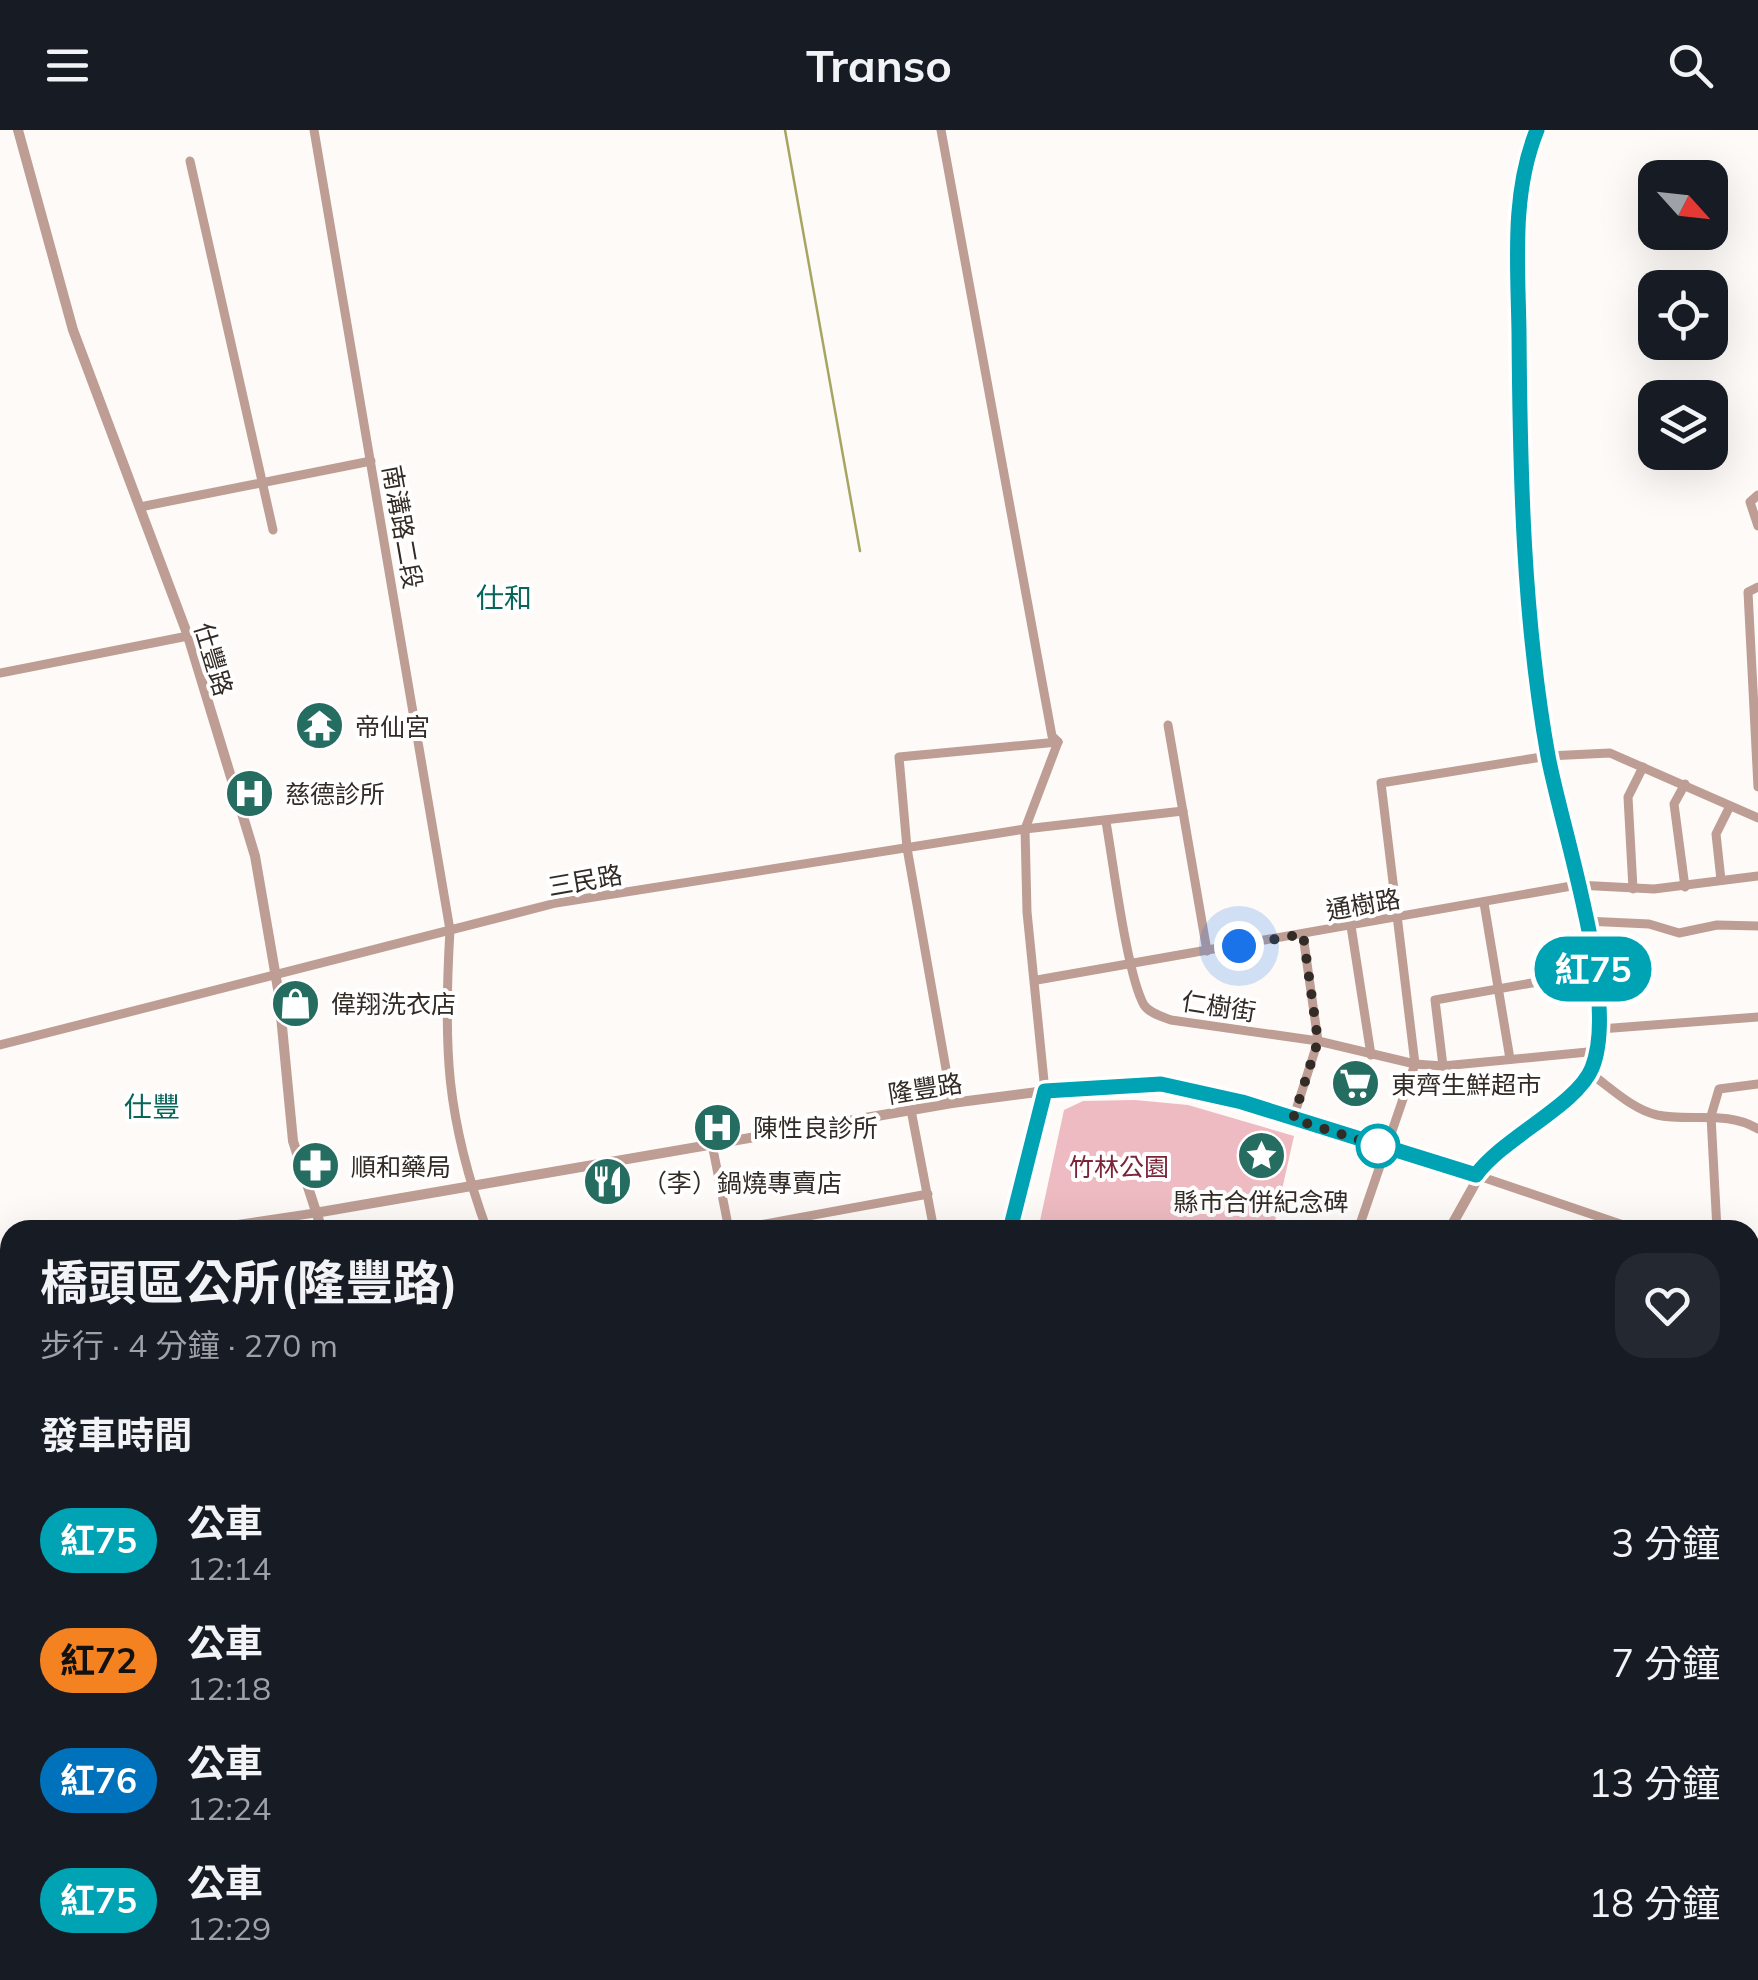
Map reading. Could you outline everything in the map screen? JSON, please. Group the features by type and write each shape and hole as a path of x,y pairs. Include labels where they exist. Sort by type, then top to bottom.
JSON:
{"street":[{"name":"仕豐路","path":"18,130 73,330 188,636 255,856 276,976 293,1141 319,1220"},
{"name":"南溝路二段","path":"314,130 450,930 446,1064 454,1121 484,1220"},
{"path":"941,130 1052,736 1058,742"},
{"path":"1454,1220 1476,1175 1491,1155 1577,1089 1590,1073 1600,1029 1585,921 1548,756 1527,579 1518,210 1536,130"},
{"path":"190,161 274,530"},
{"path":"140,507 372,462"},
{"path":"1758,495 1750,502 1758,526"},
{"path":"1758,588 1748,592 1758,787"},
{"path":"0,673 188,636"},
{"path":"1168,726 1207,951"},
{"path":"1013,1220 1045,1091 1027,912 1025,829 1058,742"},
{"path":"952,1103 906,848 899,757 1058,742"},
{"path":"1361,1220 1415,1064 1381,783 1548,756 1610,753 1758,818"},
{"path":"1632,888 1628,797 1644,767"},
{"path":"1684,784 1674,804 1684,888"},
{"path":"1720,880 1716,834 1730,806"},
{"name":"三民路","path":"0,1045 556,904 1025,829 1183,811"},
{"name":"仁樹街","path":"1106,822 1132,964 1145,1006 1171,1020 1318,1041 1415,1064 1443,1066 1598,1051"},
{"name":"通樹路","path":"1036,980 1577,885 1684,888 1758,876"},
{"path":"1484,903 1510,1058"},
{"path":"1585,921 1650,924 1678,933 1717,926 1758,926"},
{"path":"1351,926 1371,1055"},
{"path":"1293,1119 1318,1041 1303,934"},
{"path":"1443,1066 1435,1000 1594,972"},
{"path":"1600,1029 1758,1017"},
{"path":"1590,1073 1632,1104 1658,1115 1711,1116 1758,1129"},
{"name":"隆豐路","path":"316,1212 952,1103 1045,1091 1161,1084 1293,1119 1476,1175"},
{"path":"1716,1220 1711,1116 1720,1089 1758,1084"},
{"path":"911,1110 932,1220"},
{"path":"712,1144 729,1220"},
{"path":"1476,1175 1608,1220"},
{"path":"786,1220 928,1194"},
{"path":"264,1220 316,1212"}],"green space":[{"name":"竹林公園","path":"1083,1101 1188,1105 1294,1136 1275,1220 1040,1220 1064,1110"}],"waterway":[{"path":"785,130 860,551"}],"bus line":[{"name":"紅75","path":"1013,1220 1045,1091 1161,1084 1242,1102 1476,1175 1491,1155 1577,1089 1590,1073 1600,1029 1594,972 1548,756 1527,579 1518,210 1530,146 1537,130"}],"place":[{"name":"帝仙宮","path":"320,726"},
{"name":"慈德診所","path":"250,793"},
{"name":"偉翔洗衣店","path":"296,1003"},
{"name":"東齊生鮮超市","path":"1356,1084"},
{"name":"陳性良診所","path":"718,1127"},
{"name":"縣市合併紀念碑","path":"1261,1155"},
{"name":"順和藥局","path":"316,1166"},
{"name":"（李）鍋燒專賣店","path":"607,1182"}],"district":[{"name":"仕和","path":"504,597"},
{"name":"仕豐","path":"152,1106"}],"route":[{"path":"1239,946 1303,934 1318,1041 1293,1119 1385,1148 1378,1146"}]}
